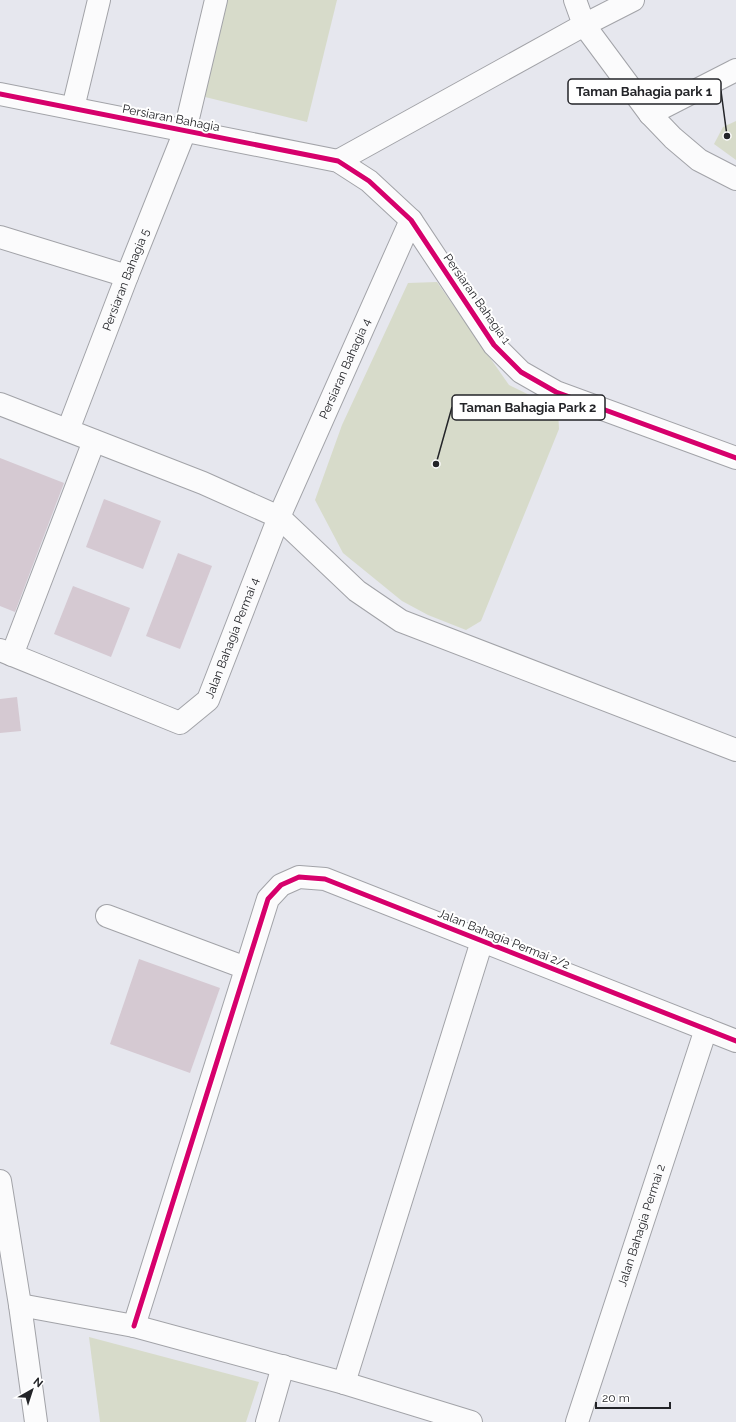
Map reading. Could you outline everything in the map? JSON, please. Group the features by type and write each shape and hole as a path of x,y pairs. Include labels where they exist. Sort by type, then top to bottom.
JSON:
{"street":[{"path":"73,108 98,0"},
{"name":"Persiaran Bahagia 5","path":"68,430 185,131 216,0"},
{"path":"575,0 584,25 650,114 673,138 699,160 736,179"},
{"path":"338,161 584,25 633,0"},
{"path":"650,114 736,70"},
{"name":"Persiaran Bahagia","path":"0,94 338,161"},
{"name":"Persiaran Bahagia 1","path":"338,161 369,181 411,220 494,344 521,372 556,392 736,458"},
{"name":"Persiaran Bahagia 4","path":"279,517 411,220"},
{"path":"0,237 127,276"},
{"path":"0,404 203,483 279,517 357,591 402,621 736,750"},
{"path":"6,652 94,441"},
{"name":"Jalan Bahagia Permai 4","path":"6,652 180,723 208,700 279,517"},
{"name":"Jalan Bahagia Permai 2/2","path":"246,968 268,898 281,885 299,877 325,879 736,1041"},
{"path":"107,916 246,968 134,1326"},
{"path":"344,1383 482,941"},
{"name":"Jalan Bahagia Permai 2","path":"577,1422 706,1029"},
{"path":"0,1181 20,1306 36,1422"},
{"path":"20,1306 134,1326 344,1383 471,1422"},
{"path":"267,1422 283,1366"}],"green space":[{"path":"225,0 337,0 307,122 201,96"},
{"path":"736,121 736,160 714,144 723,127"},
{"path":"437,282 509,385 558,409 559,429 481,621 466,630 428,615 402,601 343,553 315,500 342,425 408,283"},
{"path":"89,1337 259,1382 246,1422 100,1422"}],"building":[{"path":"0,458 64,483 15,612 0,606"},
{"path":"104,499 161,521 143,569 86,547"},
{"path":"178,553 212,566 180,649 146,636"},
{"path":"73,586 130,608 111,657 54,634"},
{"path":"17,697 21,731 0,733 0,699"},
{"path":"139,959 220,988 190,1073 110,1044"}],"cycle path":[{"path":"0,94 338,161 369,181 411,220 494,345 521,372 556,392 736,458"},
{"path":"134,1326 268,899 281,885 299,877 325,879 736,1041"}],"place":[{"name":"Taman Bahagia park 1","path":"727,136"},
{"name":"Taman Bahagia Park 2","path":"436,464"}]}
